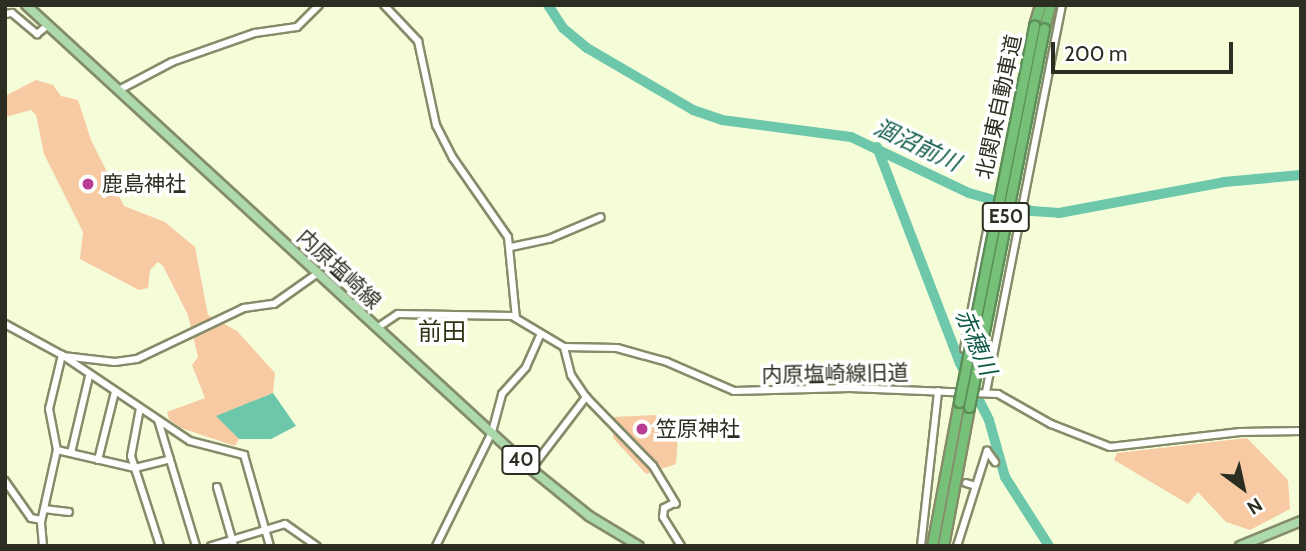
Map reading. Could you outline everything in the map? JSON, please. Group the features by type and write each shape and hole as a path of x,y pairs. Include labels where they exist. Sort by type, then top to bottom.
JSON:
{"highway":[{"name":"北関東自動車道","path":"932,546 958,402 1040,5"},
{"name":"北関東自動車道","path":"943,546 1050,5"}],"main road":[{"name":"内原塩崎線","path":"26,5 531,469 589,516 639,546"},
{"path":"1240,546 1301,521"}],"street":[{"path":"119,90 172,62 255,33 297,27 319,5"},
{"path":"377,328 398,314 516,318 511,247 436,125 418,41 384,5"},
{"path":"986,392 1062,5"},
{"path":"5,13 12,13 37,34 48,25"},
{"path":"511,247 549,239 601,217"},
{"path":"964,349 989,219"},
{"path":"62,355 115,362 137,359 244,308 274,304 318,273"},
{"name":"内原塩崎線旧道","path":"516,318 564,347 617,348 667,362 734,391 938,391 986,392 1005,396 1051,424 1110,447 1240,432 1301,431"},
{"path":"5,324 62,355 89,376 190,441 244,455 270,546"},
{"path":"967,330 997,336"},
{"path":"436,546 492,432 502,394 526,367 541,334"},
{"path":"564,347 571,375 586,397 659,473 675,503 663,509 663,517 681,546"},
{"path":"43,546 41,520 57,450 49,409 62,355"},
{"path":"71,453 89,376"},
{"path":"921,546 938,391"},
{"path":"98,460 115,392"},
{"path":"531,469 586,397"},
{"path":"140,408 131,456 160,546"},
{"path":"158,420 197,546"},
{"path":"57,450 135,468 170,459"},
{"path":"957,546 987,451 995,461"},
{"path":"928,475 938,477"},
{"path":"5,481 31,518 41,520"},
{"path":"966,483 976,486"},
{"path":"217,487 233,543"},
{"path":"44,509 69,512"},
{"path":"211,546 233,543 265,529 285,524 317,546"},
{"path":"305,536 308,546"}],"shaded area":[{"path":"36,80 53,85 61,96 78,100 91,140 124,206 165,222 195,247 208,315 237,331 275,373 273,393 217,416 239,439 235,446 181,428 169,419 167,412 205,398 192,365 198,357 188,315 163,266 158,262 150,270 148,288 139,290 80,259 83,232 44,154 36,115 31,110 5,117 5,96"},
{"path":"655,415 679,422 676,464 646,474 613,438 614,417"},
{"path":"1247,438 1288,480 1290,509 1250,530 1226,522 1198,492 1188,504 1114,460 1117,453"}],"water":[{"path":"273,393 296,426 271,439 239,439 216,416"}],"waterway":[{"name":"涸沼前川","path":"548,5 563,28 587,48 693,110 722,120 851,137 969,193 1032,211 1059,213 1224,182 1301,175"},
{"name":"赤穂川","path":"877,147 960,363 989,420 1005,477 1049,546"}],"tunnel":[{"path":"938,477 966,483"}],"place":[{"name":"鹿島神社","path":"88,184"},
{"name":"笠原神社","path":"642,429"}],"district":[{"name":"前田","path":"442,332"}]}
